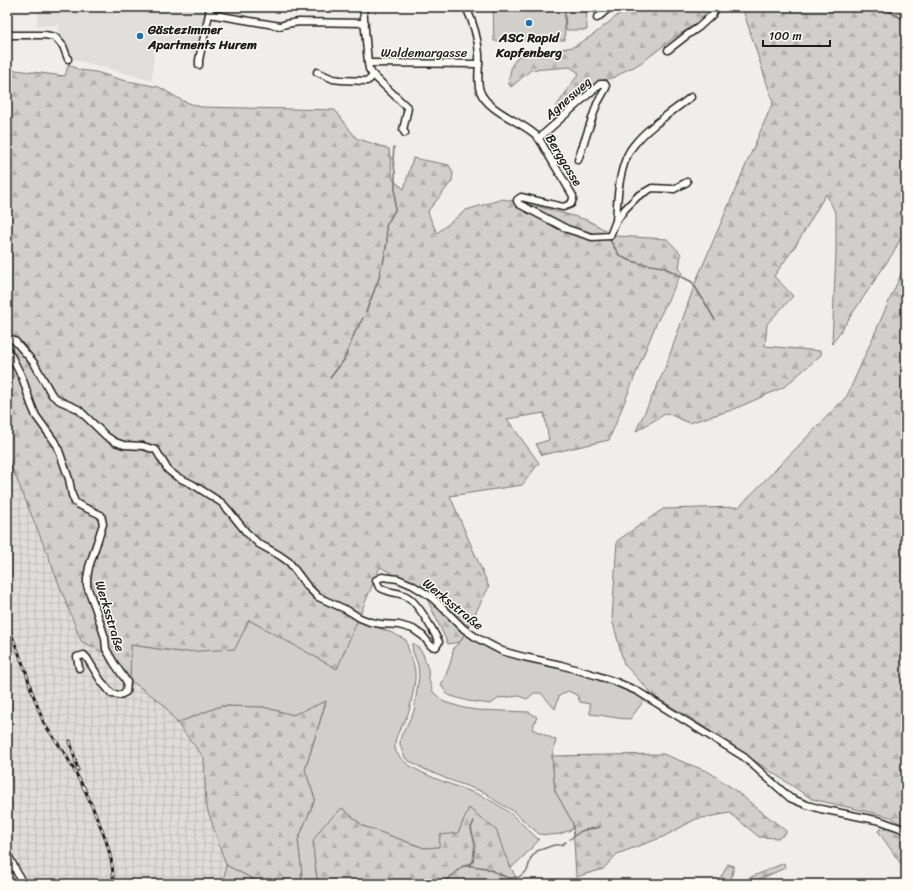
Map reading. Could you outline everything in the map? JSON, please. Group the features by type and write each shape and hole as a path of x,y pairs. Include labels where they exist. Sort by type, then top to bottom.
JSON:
{"street":[{"path":"363,7 369,68 373,75 408,108 403,130 405,133"},
{"name":"Berggasse","path":"466,7 477,38 479,55 478,85 480,92 497,110 533,132 539,138 573,196 570,204 563,207 520,197 517,201 523,206 567,229 592,237 610,236 625,209 638,196 652,188 674,190 687,182"},
{"path":"597,18 609,7"},
{"path":"668,50 699,27 712,15 717,7"},
{"path":"199,65 210,10 280,26 299,22 365,23"},
{"path":"7,35 55,36 63,46 68,59"},
{"name":"Waldemargasse","path":"368,63 479,64"},
{"path":"317,72 341,80 370,80 373,75"},
{"name":"Agnesweg","path":"539,138 600,84 605,84 606,88 597,104 578,160"},
{"path":"616,224 618,189 626,157 633,145 651,128 690,97"},
{"name":"Werksstraße","path":"7,337 15,341 34,363 52,395 60,401 78,409 106,436 115,442 124,445 143,446 156,450 172,474 192,484 222,503 246,532 259,544 280,555 289,562 307,586 318,597 370,622 399,625 413,629 423,636 431,646 436,647 439,642 417,606 408,597 379,587 376,580 382,576 398,579 430,596 464,629 489,645 502,651 561,665 616,682 637,691 744,758 790,798 821,809 881,821 906,831"},
{"name":"Werksstraße","path":"7,350 22,377 36,416 57,445 75,502 101,515 103,520 102,529 89,567 87,579 105,638 106,649 127,682 126,692 120,695 112,694 84,655 76,657 79,668"},
{"path":"7,853 23,884"}],"shaded area":[{"path":"38,7 207,7 207,13 195,53 154,49 152,81 71,59 66,46 58,35 59,25 37,26"},
{"path":"7,458 49,558 74,625 112,657 130,680 163,704 204,758 206,805 226,865 223,884 26,884 7,846"}],"green space":[{"name":"ASC Rapid Kapfenberg","path":"493,7 564,7 565,40 494,41"},
{"path":"565,7 586,7 587,30 566,30"},
{"path":"628,7 711,7 694,25 645,60 615,77 600,81 560,114 556,107 579,73 570,67 531,70 511,87 508,83 512,65 519,55 534,51 573,47 593,35"},
{"path":"742,7 906,7 906,227 895,250 832,344 836,214 826,194 796,245 774,276 793,296 767,324 765,346 821,351 821,355 784,387 732,410 689,423 667,413 636,431 664,371 696,281 773,102"},
{"path":"69,63 79,70 96,72 122,80 159,87 183,101 201,107 335,110 356,138 389,149 393,180 404,189 413,158 449,165 453,173 452,181 428,211 437,233 466,210 503,199 548,209 587,220 616,236 667,239 681,254 679,268 682,272 656,324 609,440 542,455 536,444 549,440 544,413 507,419 539,463 522,485 450,496 489,587 460,642 448,644 423,590 380,567 337,669 249,620 235,649 181,652 131,645 130,680 112,657 81,641 49,558 7,458 7,69 65,76"},
{"path":"906,263 906,828 891,817 812,799 689,717 655,697 624,664 612,619 617,541 663,509 739,507 847,396"},
{"path":"358,618 406,640 415,672 415,681 409,711 397,734 395,743 395,748 399,757 408,765 421,772 477,794 495,803 512,814 539,840 511,868 504,853 469,808 458,833 439,847 424,848 363,826 342,808 314,857 318,884 302,884 298,840 315,799 305,770 326,702 293,715 263,707 221,706 177,723 163,704 130,680 131,645 181,652 249,620 337,668"},
{"path":"465,633 491,649 515,658 538,662 614,684 645,699 630,719 590,714 590,704 580,702 577,695 568,691 559,696 555,709 541,693 534,693 527,699 519,696 499,698 491,704 468,701 448,695 441,685 451,661 454,647 460,642"},
{"path":"412,644 419,648 423,654 433,692 444,702 477,710 529,712 537,717 532,729 556,740 552,756 555,791 573,823 573,829 560,834 539,834 513,811 486,793 447,779 406,759 400,744 401,736 414,711 419,676 418,665 413,652"},
{"path":"326,701 305,770 315,799 298,840 302,884 263,884 226,865 206,805 204,758 177,723 221,706 263,707 293,715"},
{"path":"663,754 709,772 732,788 786,831 786,833 779,838 759,837 730,813 696,819 663,837 617,854 603,869 576,877 573,823 555,791 552,756"},
{"path":"342,808 363,826 424,848 439,847 440,835 458,833 469,808 497,831 504,853 519,884 318,884 313,841 323,826"},
{"path":"886,828 906,838 906,871 878,831"},
{"path":"784,863 785,868 749,884 738,884 742,881"},
{"path":"728,864 734,866 730,884 713,884 723,874"},
{"path":"226,865 263,884 223,884"}],"waterway":[{"path":"881,7 903,19 906,23"},
{"path":"383,264 387,242 386,226 395,210 394,147"},
{"path":"610,240 619,255 626,259 638,263 663,267 692,282 715,320"},
{"path":"366,312 379,278 381,267"},
{"path":"330,378 344,360 355,332 363,318"},
{"path":"468,865 473,862 475,844 471,828 474,821"},
{"path":"570,839 581,831 600,827"},
{"path":"442,884 463,866 486,868 508,878 519,877 527,871 531,858 537,851 554,845 561,845 566,842"}],"railway":[{"path":"7,623 43,721 66,755 86,792"},
{"path":"70,741 78,770"},
{"path":"84,787 108,847 113,871 113,884"}],"place":[{"name":"ASC Rapid Kapfenberg","path":"529,23"},
{"name":"Gästezimmer Apartments Hurem","path":"140,36"}]}
